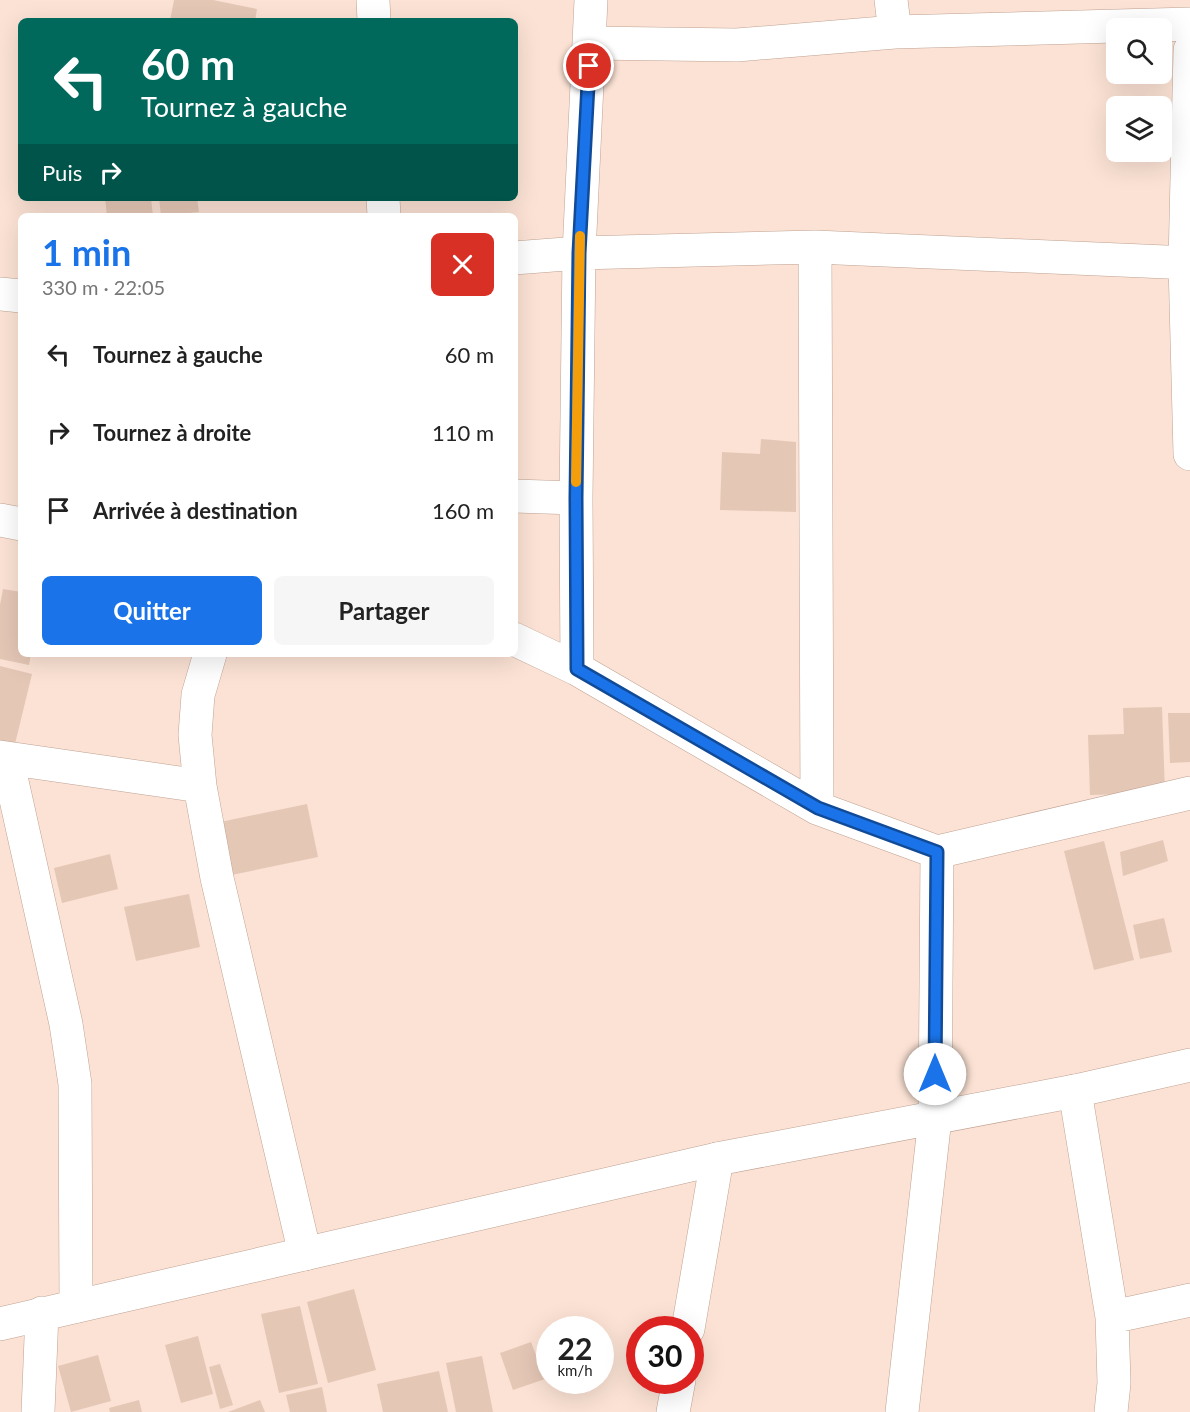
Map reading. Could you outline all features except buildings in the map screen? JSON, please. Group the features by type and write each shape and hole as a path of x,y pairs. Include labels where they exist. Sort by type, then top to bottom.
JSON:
{"street":[{"path":"373,0 374,18"},
{"path":"577,669 576,498 579,253 591,0"},
{"path":"590,43 737,45 893,16 1190,24"},
{"path":"1190,50 1187,263 1190,454"},
{"path":"815,247 818,808"},
{"path":"518,258 579,253 815,247 1187,263"},
{"path":"0,294 18,296"},
{"path":"518,496 576,498"},
{"path":"0,520 18,523"},
{"path":"518,641 577,669 818,808 937,852 1190,793"},
{"path":"209,657 198,695 195,735 200,786 217,878 305,1254"},
{"path":"76,1306 75,1084 66,1024 4,758 200,786"},
{"path":"902,1412 935,1118 937,852"},
{"path":"0,1324 717,1159 1075,1091 1190,1065"},
{"path":"1075,1091 1112,1317 1114,1383 1111,1412"},
{"path":"690,1316 717,1159"},
{"path":"1112,1317 1190,1300"},
{"path":"38,1412 42,1313"},
{"path":"674,1412 677,1394"}],"slow traffic":[{"path":"576,482 580,236"}],"route":[{"path":"589,66 579,253 576,498 577,669 818,808 937,852 935,1074"}]}
